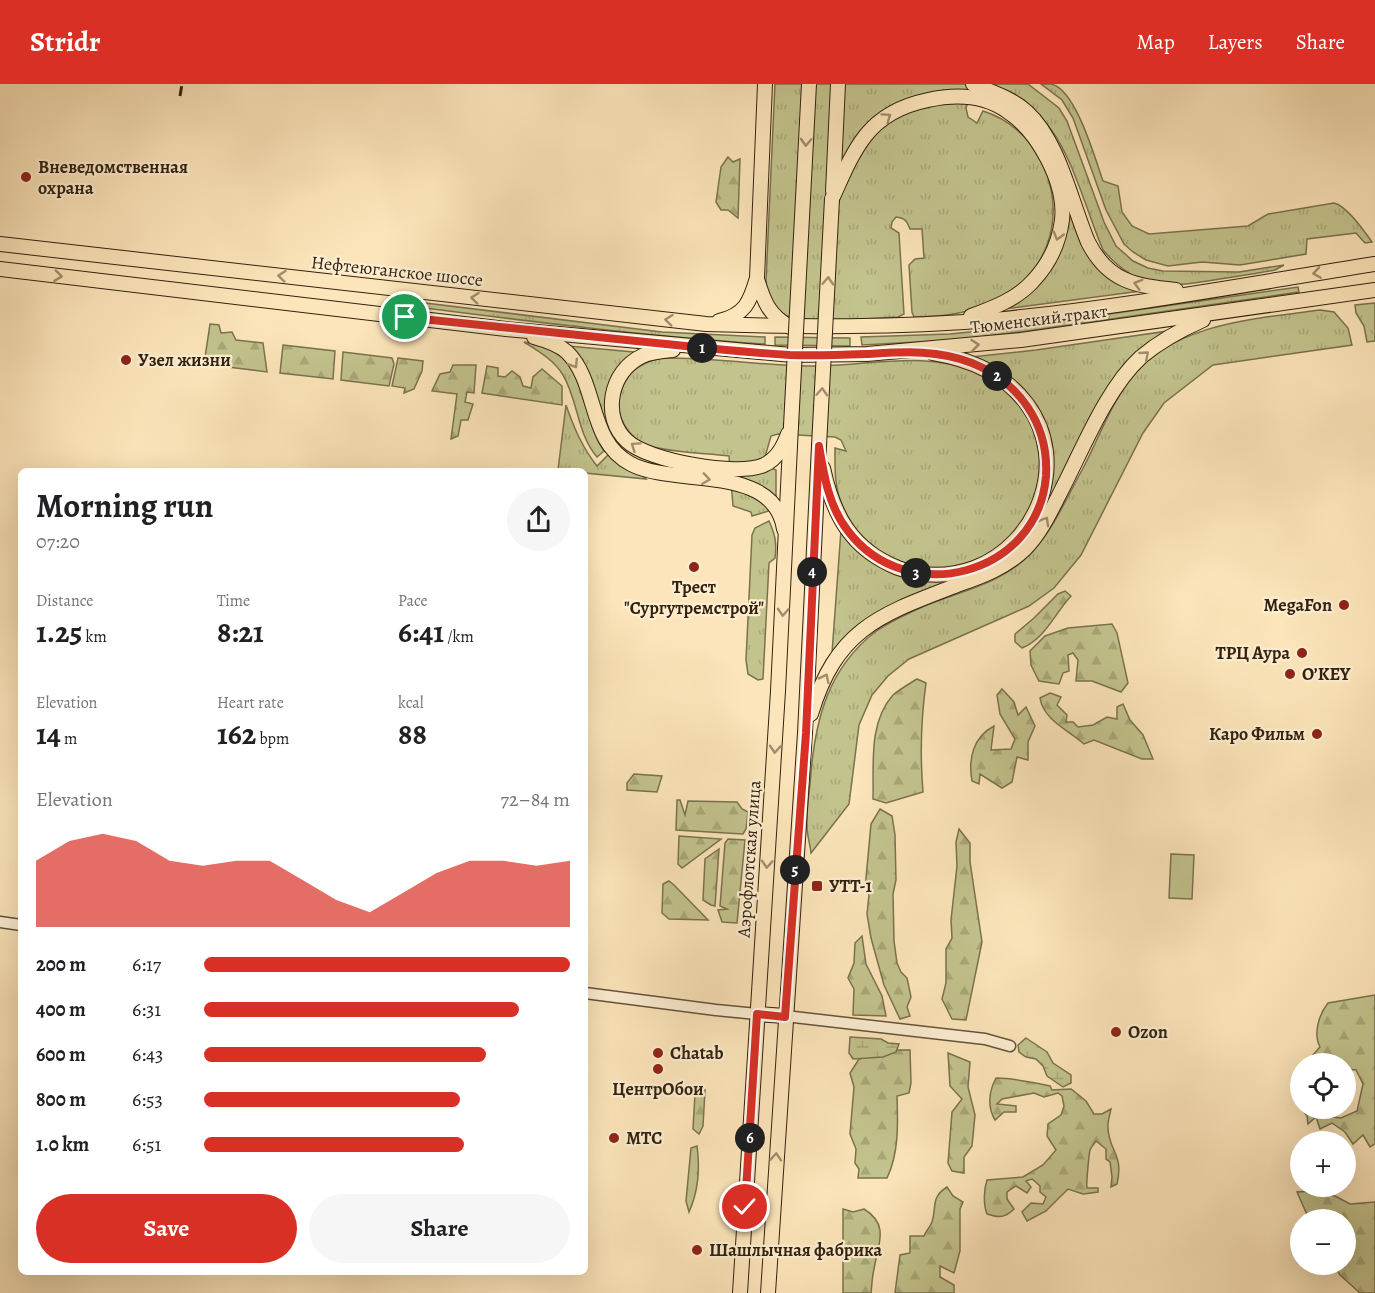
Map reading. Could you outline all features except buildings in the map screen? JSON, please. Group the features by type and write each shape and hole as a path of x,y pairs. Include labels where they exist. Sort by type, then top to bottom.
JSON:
{"main road":[{"path":"706,324 732,318 745,308 757,278 765,84"},
{"name":"Аэрофлотская улица","path":"740,1293 786,554 787,444 791,426 809,84"},
{"path":"768,1293 806,733 838,84"},
{"path":"924,324 969,317 1007,301 1034,280 1049,260 1062,222 1060,190 1047,158 1033,136 1022,122 973,84"},
{"path":"832,199 852,156 867,134 882,120 902,107 931,99 956,96 990,97 1011,101 1026,111 1044,130 1088,242 1094,254 1106,267 1136,285 1196,292"},
{"name":"Нефтеюганское шоссе","path":"0,244 706,324 790,327"},
{"name":"Тюменский тракт","path":"790,327 861,327 993,320 1089,309 1375,264"},
{"path":"0,269 506,328 705,348"},
{"path":"757,278 768,307 778,320 790,327"},
{"name":"Тюменский тракт","path":"705,348 811,355 916,351 1021,340 1375,291"},
{"path":"806,733 817,695 833,662 847,643 862,629 893,611 992,572 1022,552 1046,520 1107,403 1140,358 1173,334 1203,320 1231,311"},
{"path":"506,328 549,341 566,351 578,366 597,424 605,440 616,455 631,465 646,470 722,481 751,488 770,501 780,514 786,554"},
{"path":"705,348 665,350 642,356 626,368 619,378 612,398 614,418 626,440 647,454 678,462 725,469 762,466 771,461 787,444"},
{"path":"819,446 826,484 839,517 857,542 882,561 913,573 948,575 966,571 993,560 1015,542 1033,518 1041,499 1045,480 1045,454 1040,430 1032,411 1010,386 984,369 950,356 916,351"},
{"path":"757,1014 785,1017"}],"street":[{"path":"0,922 18,925"},
{"path":"588,993 716,1011 757,1014"},
{"path":"785,1017 975,1037 1010,1046"}],"green space":[{"path":"775,84 974,84 966,108 968,117 977,123 983,111 1009,124 1029,142 1043,165 1051,191 1053,218 1047,244 1034,269 1003,297 979,308 941,316 914,317 909,265 915,259 924,258 922,229 910,229 905,220 896,217 891,228 899,233 904,314 898,317 807,320 780,312 771,300 766,280"},
{"path":"996,84 1028,84 1059,108 1067,121 1104,222 1116,246 1133,261 1148,268 1163,271 1239,272 1284,265 1275,270 1197,283 1167,285 1141,279 1128,273 1103,250 1078,182 1054,133 1033,111"},
{"path":"1041,84 1051,84 1069,98 1090,142 1103,181 1118,186 1122,212 1132,226 1149,234 1248,226 1268,214 1334,203 1350,214 1372,242 1365,243 1356,233 1307,239 1306,254 1240,265 1202,262 1168,266 1146,260 1124,244 1106,210 1073,118 1062,100"},
{"path":"728,157 733,162 740,159 738,218 728,210 721,210 716,202 721,167"},
{"path":"1063,189 1092,255 1141,291 1004,309 1044,276"},
{"path":"1298,287 1299,292 953,340 862,345 861,337 950,334 1018,327"},
{"path":"409,301 662,332 765,337 765,344 542,323 409,306"},
{"path":"1375,303 1375,341 1367,342 1364,326 1356,313 1355,305"},
{"path":"1320,310 1334,312 1348,328 1352,345 1213,365 1164,403 1143,433 1081,555 1054,588 1029,606 909,659 888,676 872,695 859,725 849,804 811,853 807,812 813,752 821,713 836,678 846,661 859,646 875,632 893,621 927,605 996,579 1031,553 1059,514 1118,398 1133,376 1151,358 1172,344 1219,326"},
{"path":"210,324 219,325 221,333 232,332 236,340 263,343 267,372 204,364"},
{"path":"1168,331 1143,350 1037,525 1047,498 1036,409 971,357"},
{"path":"775,337 850,338 850,346 775,345"},
{"path":"524,342 555,351 572,371 597,439 604,451 597,457 585,438 572,395 563,375 550,360"},
{"path":"283,345 335,351 333,379 280,373"},
{"path":"568,346 634,352 635,354 625,361 610,427 673,465 648,463 635,459 616,446"},
{"path":"343,352 392,358 394,364 389,386 341,380"},
{"path":"398,358 423,361 422,371 414,389 404,393 405,388 392,386"},
{"path":"659,358 808,366 895,361 938,362 979,373 989,378 1015,400 1033,430 1040,463 1034,498 1019,528 996,550 969,563 939,568 909,565 881,552 858,531 841,502 836,482 835,448 846,451 841,440 835,437 778,434 771,436 765,457 769,467 776,470 776,496 769,511 752,516 751,512 733,506 729,456 650,446 642,443 625,426 619,411 619,402 625,381 645,363"},
{"path":"453,365 476,365 474,393 467,392 465,402 473,404 468,420 461,420 458,436 451,439 457,394 432,391 440,374 450,372"},
{"path":"487,366 498,368 498,376 505,377 512,371 520,377 523,386 531,388 533,377 542,369 562,386 562,405 482,393"},
{"path":"566,405 579,437 597,466 608,455 646,479 588,473 588,468 558,468"},
{"path":"769,521 775,539 776,553 775,558 769,563 763,679 758,680 748,674 746,660 752,535 755,528"},
{"path":"841,530 876,559 905,577 927,581 962,578 863,623 844,638 832,653"},
{"path":"1065,591 1071,596 1043,632 1022,648 1015,642 1015,634 1058,594"},
{"path":"1112,624 1117,633 1128,683 1121,692 1092,681 1076,681 1078,660 1073,653 1068,655 1069,671 1063,673 1059,684 1039,681 1031,665 1030,651 1045,636 1068,628"},
{"path":"917,679 926,683 921,765 923,792 886,803 873,799 874,745 879,718 893,695"},
{"path":"1002,689 1014,702 1018,715 1026,707 1035,726 1028,742 1028,760 1017,757 1012,782 1002,788 980,774 979,784 972,781 971,765 977,742 994,726 991,750 1011,749 1015,739 1000,714 997,695"},
{"path":"1050,693 1061,697 1057,705 1067,715 1066,722 1073,722 1078,727 1093,725 1107,717 1117,719 1117,707 1123,704 1130,720 1143,735 1153,759 1142,759 1094,740 1084,744 1046,713 1040,698"},
{"path":"634,774 662,776 657,792 627,790 627,783"},
{"path":"677,800 680,800 685,815 688,801 737,802 742,809 748,812 746,829 743,834 676,830"},
{"path":"880,809 892,816 895,835 896,880 893,894 894,941 897,963 907,978 911,997 907,1007 910,1016 900,1019 884,985 867,914 869,895 865,889 871,824"},
{"path":"959,829 970,843 970,862 982,942 966,1020 952,1019 942,999 946,983 946,949 952,938 951,920 957,866 956,842"},
{"path":"679,836 721,839 682,868 678,864"},
{"path":"728,839 745,840 737,923 722,922 718,910 727,909 720,906 725,843"},
{"path":"719,849 715,906 703,900 705,859"},
{"path":"1171,854 1194,855 1192,899 1169,898"},
{"path":"669,881 708,920 669,919 662,913 663,884"},
{"path":"862,936 866,964 882,996 886,1016 853,1015 854,989 848,978 854,963 855,943"},
{"path":"1375,995 1375,1144 1370,1147 1363,1135 1356,1141 1356,1131 1344,1131 1332,1123 1320,1129 1317,1119 1356,1119 1363,1084 1356,1070 1356,1053 1315,1053 1320,1047 1317,1036 1318,1024 1328,1003"},
{"path":"850,1037 881,1039 888,1043 899,1044 896,1052 883,1057 853,1059 849,1053"},
{"path":"1026,1038 1047,1052 1053,1063 1071,1075 1071,1083 1063,1087 1047,1076 1043,1066 1036,1059 1026,1057 1019,1052 1018,1045"},
{"path":"897,1050 910,1050 911,1083 909,1093 897,1096 897,1138 894,1159 887,1178 858,1178 859,1169 855,1163 856,1149 850,1134 854,1087 850,1073 859,1059"},
{"path":"948,1053 970,1062 968,1087 975,1115 972,1146 964,1157 964,1173 952,1171 948,1163 952,1112 962,1099 950,1086"},
{"path":"996,1078 1016,1079 1050,1086 1052,1090 1071,1089 1086,1101 1094,1114 1102,1114 1111,1109 1108,1126 1119,1166 1117,1184 1111,1187 1112,1177 1110,1162 1106,1159 1106,1149 1096,1141 1090,1150 1087,1188 1098,1188 1098,1192 1083,1194 1068,1189 1046,1211 1027,1221 1022,1212 1031,1203 1043,1204 1046,1197 1040,1192 1040,1186 1032,1179 1026,1181 1031,1187 1027,1193 1016,1186 1007,1192 1007,1199 1014,1209 1011,1212 1002,1216 987,1214 984,1197 987,1180 1023,1177 1043,1165 1056,1150 1047,1136 1048,1124 1061,1115 1064,1106 1062,1096 1058,1093 1044,1097 1034,1093 1002,1099 997,1104 1016,1106 1016,1112 1004,1112 995,1120 990,1099"},
{"path":"705,1090 703,1126 699,1134 693,1129 695,1094"},
{"path":"697,1146 698,1180 689,1212 686,1201 691,1148"},
{"path":"947,1187 953,1196 963,1202 960,1209 960,1251 954,1273 940,1266 940,1277 954,1285 954,1293 895,1293 900,1255 910,1253 910,1236 924,1236 932,1222 936,1199"},
{"path":"1299,1197 1337,1197 1350,1204 1375,1202 1375,1293 1360,1293 1340,1275 1356,1275 1356,1209 1305,1209"},
{"path":"843,1209 853,1212 864,1209 872,1215 880,1228 871,1293 843,1293"}],"railway":[{"path":"180,96 182,84"}],"place":[{"name":"Вневедомственная охрана","path":"26,177"},
{"name":"Узел жизни","path":"126,360"},
{"name":"Трест \"Сургутремстрой\"","path":"694,567"},
{"name":"MegaFon","path":"1344,605"},
{"name":"ТРЦ Аура","path":"1302,653"},
{"name":"O’KEY","path":"1290,674"},
{"name":"Каро Фильм","path":"1317,734"},
{"name":"УТТ-1","path":"817,886"},
{"name":"Ozon","path":"1116,1032"},
{"name":"Chatab","path":"658,1053"},
{"name":"ЦентрОбои","path":"658,1069"},
{"name":"МТС","path":"614,1138"},
{"name":"Шашлычная фабрика","path":"697,1250"}],"route":[{"path":"405,317 748,352 830,355 916,351 950,356 972,363 1010,386 1032,411 1040,430 1046,472 1044,489 1033,518 1015,542 1001,555 972,569 948,575 913,573 882,561 857,542 847,530 833,505 822,468 819,446 806,733 785,1017 757,1014 745,1207"}]}
